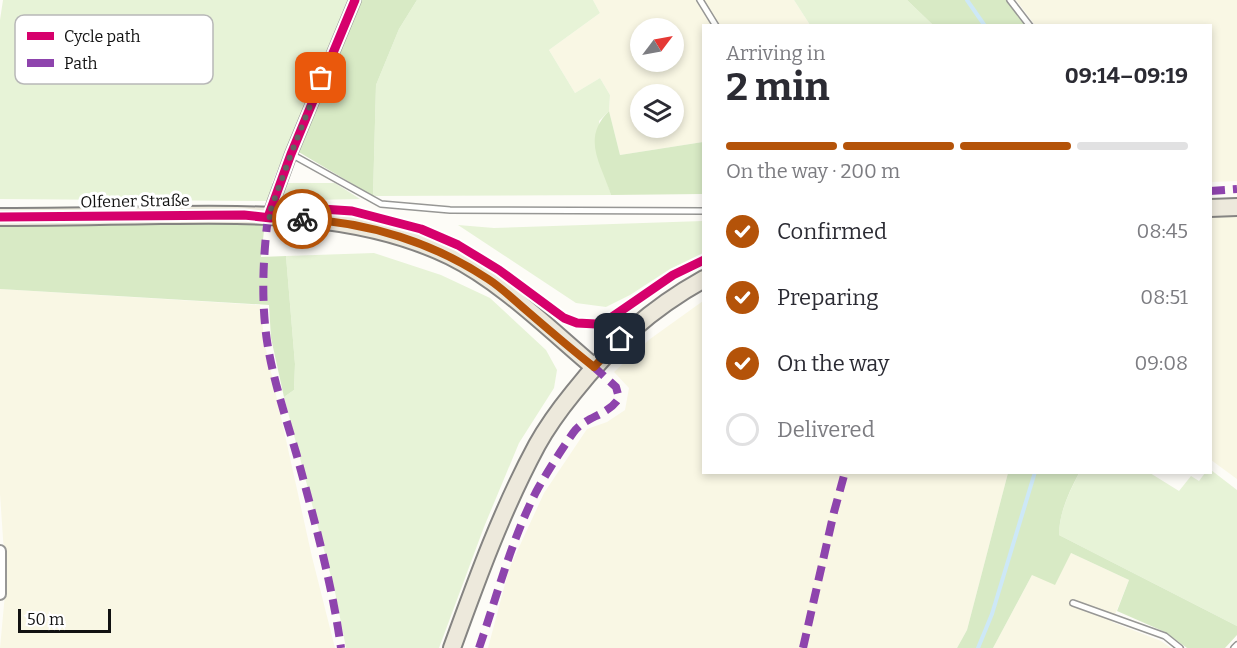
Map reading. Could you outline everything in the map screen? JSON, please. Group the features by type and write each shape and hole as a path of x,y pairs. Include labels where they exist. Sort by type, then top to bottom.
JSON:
{"main road":[{"path":"1212,208 1237,207"},
{"name":"Olfener Straße","path":"0,217 244,214 349,224 416,242 451,257 490,280 594,367"},
{"path":"452,648 492,538 537,444 561,408 620,339 652,311 702,280"}],"street":[{"path":"268,217 291,154 355,0"},
{"path":"0,551 0,594"}],"lane":[{"path":"700,0 715,24"},
{"path":"1010,0 1028,24"},
{"path":"291,154 381,204 450,210 702,211"},
{"path":"1073,603 1165,636 1180,648"}],"shaded area":[{"path":"593,0 794,0 809,24 702,24 702,142 620,155 609,111 610,95 600,78 575,93 549,50 600,13"},
{"path":"1016,0 1237,0 1237,181 1212,182 1212,24 1034,24"},
{"path":"1237,216 1237,479 1212,461 1212,217"},
{"path":"0,289 260,305 265,345 312,557 335,648 0,648 6,583 0,494"},
{"path":"702,302 702,474 1008,474 967,630 957,648 488,648 509,569 544,493 587,429 607,422 625,410 629,388 614,372 650,339"},
{"path":"1071,553 1129,580 1112,622 1161,641 1171,648 993,648 1032,575"}],"green space":[{"path":"3,0 348,0 272,183 335,183 360,199 265,201 0,199 0,20"},
{"path":"361,0 417,0 399,29 376,85 373,196 297,151"},
{"path":"417,0 593,0 600,13 549,50 575,93 600,78 610,95 609,111 599,121 604,172 611,195 373,196 376,85 399,29"},
{"path":"794,0 907,0 932,24 809,24"},
{"path":"907,0 1007,0 1024,24 932,24"},
{"path":"609,111 620,155 702,142 702,194 611,195 596,152 596,131"},
{"path":"702,221 702,253 670,269 630,295 606,307 576,303 458,225 494,228"},
{"path":"265,222 261,257 286,256 295,364 294,390 284,397 271,338 269,305 0,289 0,226"},
{"path":"374,253 441,275 490,298 546,350 557,370 554,388 519,443 484,527 439,648 346,648 335,592 284,397 294,390 295,364 286,256"},
{"path":"1212,471 1237,490 1237,626 1059,535 1063,511 1079,474 1152,474 1179,491 1191,476 1199,481 1204,474 1212,474"},
{"path":"1008,474 1078,474 1068,495 1059,535 1237,626 1237,635 1225,648 1187,648 1165,632 1117,611 1129,580 1071,553 1055,585 1032,575 993,648 957,648 967,630"}],"waterway":[{"path":"967,0 984,24"},
{"path":"978,648 992,614 1034,474"}],"marked path":[{"path":"1212,191 1237,189"},
{"path":"268,217 263,279 267,341 276,385 322,551 341,648"},
{"path":"479,648 512,549 536,492 578,427 609,409 619,398 616,387 594,367"},
{"path":"803,648 844,474"}],"cycle path":[{"path":"268,217 291,154 355,0"},
{"path":"0,217 244,215 271,218 307,208 352,211 421,229 458,245 499,270 564,318 577,323 596,324 612,317 673,275 702,261"}],"way so far":[{"path":"302,219 268,217 321,78"}],"route":[{"path":"302,219 349,224 382,232 416,242 451,257 490,280 594,367 620,339"}]}
